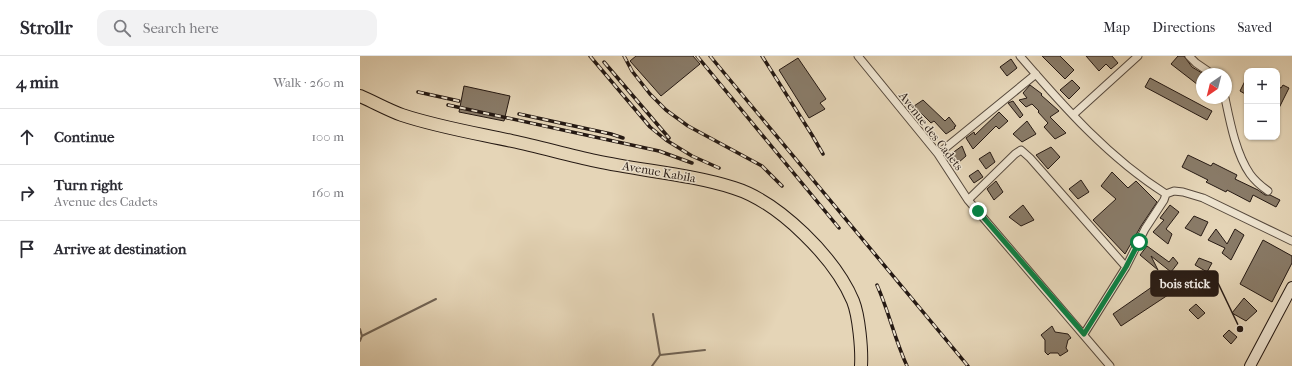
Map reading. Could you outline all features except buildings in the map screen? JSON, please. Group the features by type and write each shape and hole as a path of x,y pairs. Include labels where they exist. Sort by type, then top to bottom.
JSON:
{"highway":[{"name":"Avenue Kabila","path":"360,96 402,115 449,128 597,162 704,180 735,188 762,201 778,211 813,244 844,284 853,302 862,356 861,366"}],"street":[{"name":"Avenue des Cadets","path":"858,56 938,154 968,200 1110,366"},
{"path":"1020,56 1098,141 1122,163 1146,181 1166,194 1183,192 1203,198 1292,241"},
{"path":"1073,115 1138,56"},
{"path":"1189,56 1203,68"},
{"path":"938,154 1036,74"},
{"path":"1226,104 1232,129 1242,159 1250,174 1268,191"},
{"path":"968,200 1015,154 1021,150 1030,158 1126,267"},
{"path":"1084,334 1126,267 1166,194"},
{"path":"1250,366 1292,287"}],"waterway":[{"path":"362,336 436,299"},
{"path":"653,314 660,355"},
{"path":"360,329 362,336 360,341"},
{"path":"652,366 660,355 705,350"}],"railway":[{"path":"590,56 650,127 666,140 692,156 719,168"},
{"path":"624,56 632,71 650,94 666,110 688,126 762,166 782,186"},
{"path":"697,56 839,228"},
{"path":"710,56 968,366"},
{"path":"762,56 823,154"},
{"path":"604,62 669,138"},
{"path":"418,92 459,101"},
{"path":"448,105 659,151 692,163"},
{"path":"519,114 623,138"},
{"path":"877,285 907,366"}],"place":[{"name":"bois stick","path":"1240,329"}],"route":[{"path":"978,211 1084,334 1117,279 1126,267 1139,242"}]}
